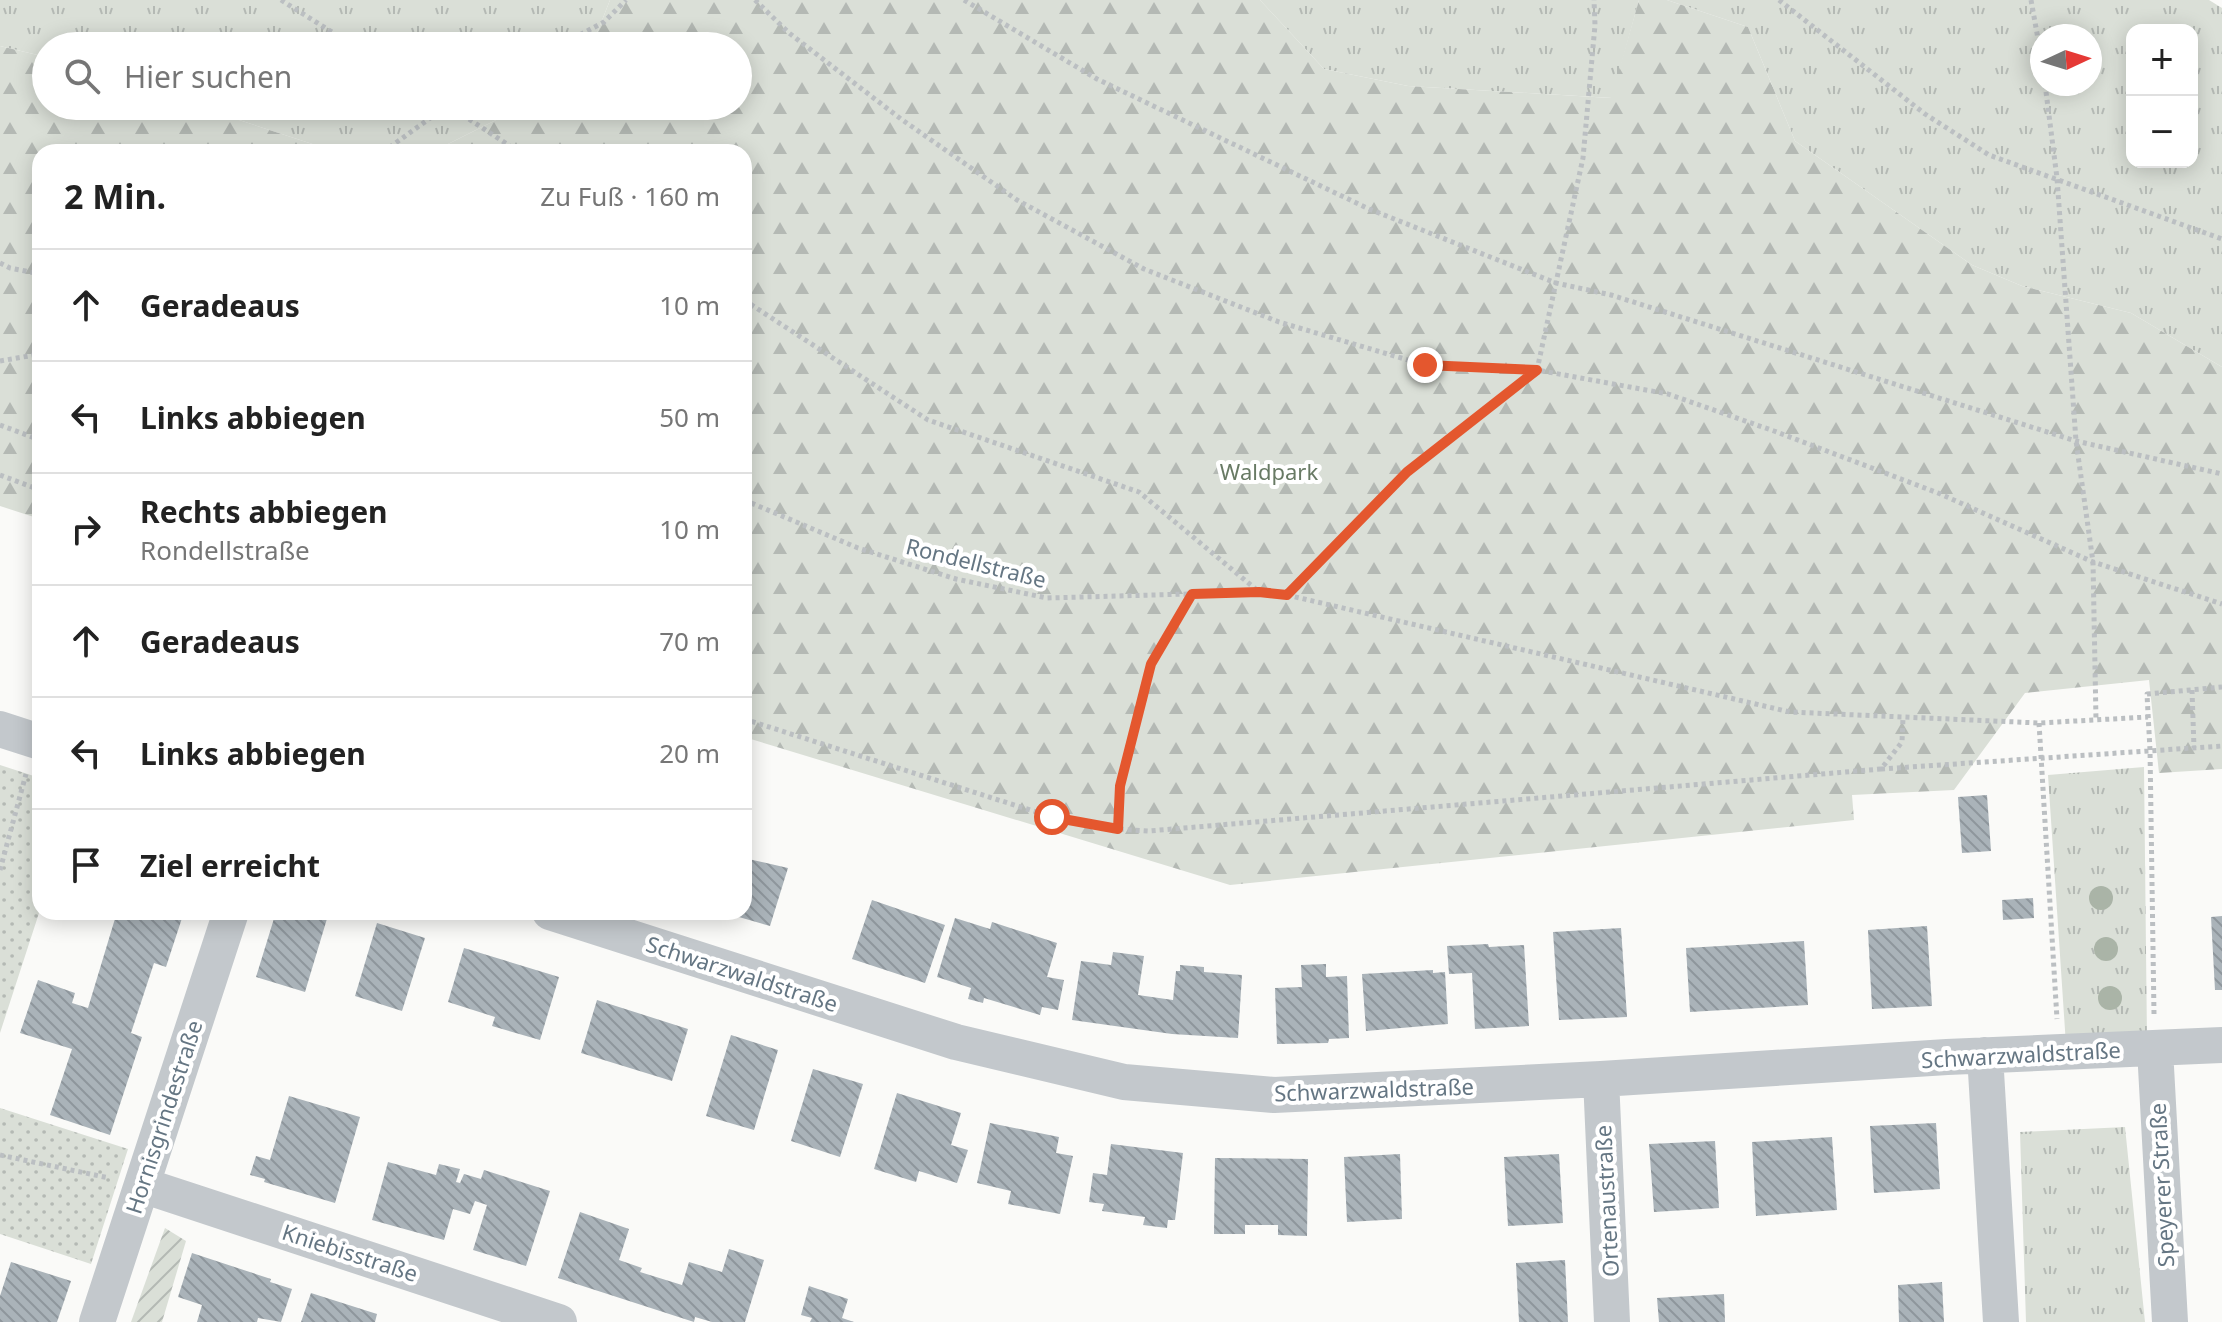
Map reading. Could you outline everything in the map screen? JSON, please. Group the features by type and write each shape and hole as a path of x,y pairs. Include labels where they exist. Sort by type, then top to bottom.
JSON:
{"street":[{"path":"0,729 32,740"},
{"name":"Hornisgrindestraße","path":"97,1322 228,920"},
{"name":"Schwarzwaldstraße","path":"575,920 956,1042 1124,1082 1274,1095 1985,1055 2222,1045"},
{"name":"Speyerer Straße","path":"2155,1049 2170,1322"},
{"path":"1985,1055 2001,1322"},
{"name":"Ortenaustraße","path":"1601,1079 1612,1322"},
{"name":"Kniebisstraße","path":"142,1185 559,1322"}],"path":[{"path":"281,0 332,32"},
{"path":"585,32 604,22 626,0"},
{"path":"755,0 789,33 889,110 1017,200 1144,269 1279,322 1425,365 1537,370 1668,394 1938,493 2093,562 2222,604"},
{"path":"964,0 1097,79 1354,203 1556,283 1611,295 2076,441 2222,474"},
{"path":"1287,595 1407,472 1537,370 1583,158 1595,25 1594,0"},
{"path":"1779,0 1925,114 1989,155 2222,239"},
{"path":"2031,0 2035,24"},
{"path":"2047,96 2057,178 2076,441 2093,562 2096,720"},
{"path":"394,144 428,120"},
{"path":"470,120 507,144"},
{"path":"0,263 32,272"},
{"path":"752,305 928,420 1139,492 1259,592"},
{"path":"0,361 32,355"},
{"path":"0,425 32,437"},
{"path":"0,475 32,487"},
{"name":"Rondellstraße","path":"752,503 858,548 956,579 1047,598 1259,592 1287,595 1790,712 2039,723 2148,717"},
{"path":"1118,829 1120,786 1151,664 1192,594"},
{"path":"2155,1049 2147,694 2222,687"},
{"path":"2192,690 2194,748"},
{"path":"1881,769 1902,742 1903,718"},
{"path":"752,722 1052,817 1118,829 1149,831 1881,769 2222,746"},
{"path":"2039,723 2059,1052"},
{"path":"0,870 32,759"},
{"path":"0,1155 142,1185"}],"green space":[{"path":"0,0 610,0 597,32 32,32 32,54 0,46"},
{"name":"Waldpark","path":"610,0 1260,0 1324,69 1408,86 1611,98 1639,0 1667,0 1748,27 1795,141 1972,265 2022,286 2131,313 2222,367 2222,769 2159,773 2149,680 2025,693 1954,790 1852,795 1854,820 1230,885 752,739 752,144 448,144 496,120 752,120 752,32 597,32"},
{"path":"1260,0 1639,0 1612,98 1408,86 1324,69"},
{"path":"1667,0 2209,0 2222,8 2222,367 2131,313 2022,286 1972,265 1795,141 1748,27"},
{"path":"0,46 32,54 32,120 239,120 312,144 32,144 32,516 0,506"},
{"path":"239,120 496,120 448,144 312,144"},
{"path":"0,765 32,775 32,920 37,920 0,1033"},
{"path":"2144,767 2147,1040 2066,1045 2048,775"},
{"path":"0,1108 128,1149 91,1264 0,1234"},
{"path":"2125,1127 2145,1322 2026,1322 2020,1132"},
{"path":"165,1228 186,1241 162,1322 131,1322"}],"building":[{"path":"1987,795 1991,851 1962,853 1958,797"},
{"path":"752,860 788,868 770,926 749,920 752,920"},
{"path":"2033,898 2034,918 2003,920 2002,900"},
{"path":"872,900 945,925 925,983 852,959"},
{"path":"2222,916 2222,990 2215,990 2211,917"},
{"path":"955,918 990,929 992,922 1057,943 1047,977 1064,980 1058,1010 1042,1007 1040,1015 984,998 983,1003 968,999 971,988 937,977"},
{"path":"115,920 181,920 166,967 154,963 131,1033 142,1037 110,1135 50,1115 72,1049 20,1033 38,980 75,993 72,1003 88,1008"},
{"path":"274,920 327,920 305,992 256,977"},
{"path":"377,923 425,938 402,1011 355,996"},
{"path":"1927,926 1932,1006 1872,1009 1868,930"},
{"path":"1621,928 1627,1017 1559,1020 1553,932"},
{"path":"1804,941 1808,1005 1690,1012 1686,948"},
{"path":"1488,944 1489,947 1524,945 1529,1026 1475,1029 1472,973 1449,974 1447,946"},
{"path":"464,948 559,977 540,1040 492,1026 495,1017 448,1002"},
{"path":"1113,952 1144,956 1138,995 1173,1000 1176,971 1180,971 1180,965 1204,967 1204,972 1242,975 1238,1038 1172,1034 1072,1020 1081,961 1111,965"},
{"path":"1326,964 1326,977 1347,976 1349,1038 1329,1039 1328,1043 1277,1044 1275,988 1302,987 1301,965"},
{"path":"1433,970 1433,973 1445,972 1448,1024 1366,1031 1362,974"},
{"path":"597,1000 688,1029 672,1081 581,1053"},
{"path":"731,1035 778,1050 754,1130 706,1116"},
{"path":"813,1069 863,1084 840,1157 791,1141"},
{"path":"897,1093 961,1113 951,1145 968,1150 957,1183 919,1171 916,1182 874,1169"},
{"path":"289,1096 360,1117 335,1203 250,1175 256,1156 270,1160"},
{"path":"990,1123 1059,1137 1056,1153 1073,1156 1060,1214 1008,1204 1011,1191 977,1183"},
{"path":"1936,1123 1940,1189 1874,1193 1870,1126"},
{"path":"1832,1137 1837,1210 1756,1216 1752,1142"},
{"path":"1715,1141 1719,1208 1654,1212 1649,1144"},
{"path":"1111,1144 1183,1153 1175,1220 1168,1220 1167,1228 1143,1225 1145,1217 1102,1211 1104,1204 1089,1202 1093,1173 1107,1175"},
{"path":"1400,1154 1402,1219 1347,1222 1344,1157"},
{"path":"1559,1154 1563,1223 1508,1226 1504,1157"},
{"path":"1215,1158 1308,1159 1307,1236 1278,1235 1278,1225 1245,1225 1245,1234 1214,1234"},
{"path":"388,1162 436,1175 439,1164 460,1169 456,1182 460,1183 464,1174 481,1179 484,1170 550,1191 526,1266 473,1250 487,1205 475,1201 470,1214 453,1209 444,1240 372,1220"},
{"path":"580,1212 629,1229 619,1260 642,1268 640,1272 682,1285 689,1262 722,1272 729,1249 764,1260 745,1322 712,1322 695,1317 694,1322 558,1278"},
{"path":"192,1253 292,1289 281,1322 258,1318 257,1322 197,1322 202,1305 178,1297"},
{"path":"1565,1260 1568,1322 1519,1322 1516,1263"},
{"path":"11,1262 71,1281 57,1322 0,1322 0,1296"},
{"path":"1942,1282 1944,1322 1899,1322 1898,1285"},
{"path":"809,1286 848,1299 842,1318 854,1322 810,1322 812,1318 801,1315"},
{"path":"311,1293 377,1314 375,1322 301,1322"},
{"path":"1724,1294 1725,1322 1659,1322 1657,1298"}],"route":[{"path":"1052,817 1118,829 1120,786 1151,664 1192,594 1259,592 1287,595 1407,472 1537,370 1425,365"}]}
